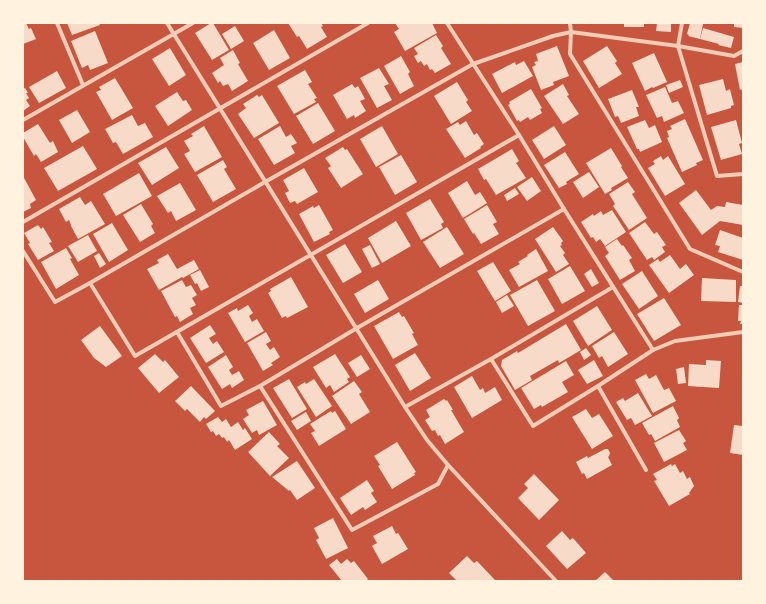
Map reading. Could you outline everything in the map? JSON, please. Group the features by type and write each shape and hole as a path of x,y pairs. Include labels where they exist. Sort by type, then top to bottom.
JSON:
{"street":[{"path":"57,23 83,85"},
{"path":"167,23 405,407 427,440 448,465 556,581"},
{"path":"23,120 193,23"},
{"path":"23,222 368,23"},
{"path":"447,23 520,136 653,350"},
{"path":"570,23 570,54 690,249 743,272"},
{"path":"682,23 678,46 717,176 743,174"},
{"path":"23,251 55,302 474,64 553,36 571,32 678,46 734,56 743,51"},
{"path":"90,283 135,356 520,136"},
{"path":"177,332 221,406 260,386 356,328 564,209"},
{"path":"405,407 491,359 613,287"},
{"path":"491,359 533,426 653,350 675,341 743,332"},
{"path":"260,386 352,530 438,484 448,465"},
{"path":"598,386 646,470"}],"building":[{"path":"23,23 26,23 29,29 31,28 36,39 23,44"},
{"path":"67,23 99,23 100,25 72,35"},
{"path":"213,23 229,50 212,60 195,33"},
{"path":"288,23 321,23 323,26 321,27 327,37 307,49 299,36 297,37"},
{"path":"395,23 432,23 437,33 405,51 394,32 399,29"},
{"path":"624,23 644,23 644,27 624,27"},
{"path":"657,23 671,23 671,32 656,31"},
{"path":"690,23 703,24 700,39 688,36 689,35 687,34"},
{"path":"734,23 743,23 743,28 734,27"},
{"path":"235,26 244,41 231,49 222,34"},
{"path":"703,28 734,37 731,48 700,39"},
{"path":"274,30 290,58 269,70 253,43"},
{"path":"95,31 108,63 90,70 88,65 82,68 71,41"},
{"path":"436,35 443,46 441,48 451,64 435,73 432,69 430,70 427,64 424,66 421,61 418,63 414,56 418,54 414,48"},
{"path":"557,46 569,76 553,82 554,85 541,90 532,67 536,65 534,62 538,61 536,54"},
{"path":"607,46 617,61 615,63 622,74 599,88 583,61"},
{"path":"170,48 186,75 169,86 152,59"},
{"path":"233,50 240,63 238,64 248,81 232,91 228,84 223,86 220,81 218,83 212,73 224,65 220,58"},
{"path":"654,53 667,82 645,91 632,63"},
{"path":"401,56 410,72 408,74 414,86 400,94 384,66"},
{"path":"524,61 533,76 502,93 492,74 515,62 516,65"},
{"path":"743,62 743,89 740,90 735,64"},
{"path":"379,68 389,84 384,86 392,100 377,108 360,78"},
{"path":"305,70 312,82 308,84 317,98 314,99 316,102 294,114 277,86"},
{"path":"57,71 66,88 39,103 29,87"},
{"path":"115,78 133,108 112,120 96,92 101,90 99,87"},
{"path":"723,79 726,91 730,89 734,105 731,106 731,108 707,115 699,85"},
{"path":"680,80 683,87 669,93 666,85"},
{"path":"457,82 468,100 466,102 472,111 451,124 434,96"},
{"path":"352,84 355,88 358,86 365,99 360,101 366,111 355,118 354,115 347,119 333,95"},
{"path":"563,84 569,95 567,96 579,114 563,124 544,96"},
{"path":"665,87 672,103 678,101 684,113 664,122 662,116 657,118 646,95"},
{"path":"25,88 29,98 26,100 30,106 23,111 23,89"},
{"path":"531,89 542,108 540,109 542,113 530,120 528,117 520,122 519,120 517,121 508,105 510,104 509,102"},
{"path":"632,90 639,107 636,107 639,116 621,123 618,116 615,117 608,99"},
{"path":"177,92 183,101 186,100 192,110 168,126 155,106"},
{"path":"257,95 259,97 262,95 279,123 254,138 238,114 246,108 243,104"},
{"path":"318,103 335,131 313,144 296,116"},
{"path":"77,110 90,132 72,143 59,120"},
{"path":"132,115 138,126 145,123 153,137 123,154 116,142 113,143 105,129"},
{"path":"685,119 703,160 696,163 697,165 682,172 667,138 669,137 667,131 672,129 670,126"},
{"path":"645,120 649,128 655,125 662,142 640,152 639,149 637,149 627,127"},
{"path":"736,120 742,143 739,144 742,154 721,160 711,127"},
{"path":"466,121 474,135 477,133 484,144 480,147 481,148 465,158 446,129 458,122 460,125"},
{"path":"38,124 50,143 53,141 58,152 41,162 36,154 34,156 23,137 23,133"},
{"path":"204,126 222,157 195,172 184,154 190,151 184,141 193,136 191,134"},
{"path":"280,126 286,137 291,134 297,143 291,146 295,153 274,165 258,139"},
{"path":"382,126 398,154 376,167 360,139"},
{"path":"554,126 566,145 544,159 532,140"},
{"path":"83,146 97,169 58,191 44,168"},
{"path":"166,147 179,168 152,185 138,163"},
{"path":"343,147 345,150 347,149 363,174 341,188 328,168 331,166 325,158"},
{"path":"611,148 628,178 611,188 612,190 605,194 586,163"},
{"path":"512,149 519,161 516,163 526,178 496,195 486,179 484,180 478,169"},
{"path":"565,152 579,174 566,182 567,184 559,188 544,165"},
{"path":"401,155 417,182 395,195 379,167"},
{"path":"661,156 663,160 668,156 685,184 665,196 648,168 655,164 653,161"},
{"path":"223,160 227,167 224,169 236,189 213,202 197,175"},
{"path":"304,168 318,192 297,204 295,201 290,203 285,193 289,191 283,180"},
{"path":"589,172 599,187 583,198 573,182"},
{"path":"139,173 152,196 116,216 103,194"},
{"path":"23,176 36,200 30,204 31,208 23,212"},
{"path":"532,177 541,191 527,201 517,187"},
{"path":"467,181 475,195 480,192 487,203 463,218 448,193"},
{"path":"628,182 635,192 632,194 647,218 629,230 613,206 615,204 609,194"},
{"path":"180,183 196,210 176,221 171,211 168,213 157,196"},
{"path":"515,188 519,194 507,201 504,195"},
{"path":"696,190 711,210 717,206 725,207 726,202 743,205 743,225 720,221 702,235 679,203"},
{"path":"80,197 85,205 91,201 105,224 78,239 69,220 66,222 59,209"},
{"path":"430,199 444,222 441,224 443,228 421,240 406,213"},
{"path":"141,204 153,224 151,226 155,233 140,242 123,215"},
{"path":"319,205 333,230 329,232 330,234 314,242 299,214 313,206 314,208"},
{"path":"487,205 497,222 493,224 499,234 481,244 464,219"},
{"path":"612,210 626,232 605,246 600,239 596,242 593,237 591,238 581,222 593,214 594,216 601,211 603,215"},
{"path":"396,221 411,246 382,263 368,238"},
{"path":"645,222 654,234 657,232 666,245 662,247 665,252 654,260 652,257 647,260 629,233"},
{"path":"112,223 128,250 109,262 93,234"},
{"path":"38,225 41,229 43,227 52,242 49,243 54,251 38,260 28,244 30,243 24,233"},
{"path":"447,227 464,254 440,268 423,242"},
{"path":"553,227 563,241 561,243 562,245 560,246 565,253 563,255 569,264 556,272 535,239"},
{"path":"720,230 743,238 743,260 718,252 720,246 715,245"},
{"path":"88,235 97,251 78,262 68,246"},
{"path":"617,239 632,258 629,260 635,271 620,280 605,256 609,253 605,247"},
{"path":"345,244 362,272 343,283 326,255"},
{"path":"370,245 380,264 372,268 362,249"},
{"path":"66,248 79,275 56,289 41,262"},
{"path":"536,249 548,271 519,287 509,270 520,264 518,262"},
{"path":"99,253 106,264 100,268 94,256"},
{"path":"168,254 177,269 194,260 199,269 159,290 147,269 159,263 157,260"},
{"path":"670,255 680,269 686,264 694,275 669,293 649,265 658,259 660,262"},
{"path":"493,262 511,291 495,301 477,271"},
{"path":"570,266 585,291 562,304 548,279"},
{"path":"591,269 599,283 592,287 584,274"},
{"path":"200,270 209,287 201,291 197,283 195,284 190,275"},
{"path":"642,271 658,296 639,309 622,284"},
{"path":"291,277 308,307 287,318 286,316 282,318 268,293 271,291 270,289"},
{"path":"702,278 736,280 736,302 701,301"},
{"path":"182,280 186,287 191,285 197,295 192,298 196,305 190,308 193,314 180,322 177,316 175,317 161,291"},
{"path":"378,280 389,299 365,313 354,294"},
{"path":"537,280 555,311 528,326 510,295"},
{"path":"740,286 743,286 743,303 738,302"},
{"path":"507,295 514,306 502,313 496,302"},
{"path":"664,298 681,325 654,341 637,314"},
{"path":"248,305 253,313 249,316 252,322 257,319 264,331 245,342 228,313 237,308 238,311"},
{"path":"739,305 743,305 743,324 740,324 741,321 738,321"},
{"path":"597,306 612,330 588,346 573,321"},
{"path":"399,312 402,317 404,316 414,333 412,334 418,345 393,359 374,326"},
{"path":"566,324 581,350 559,363 558,360 530,376 532,380 515,390 501,366 502,360 517,351 518,353"},
{"path":"210,325 216,334 209,338 213,344 217,341 224,352 206,363 190,338"},
{"path":"100,326 122,356 106,367 94,358 81,340"},
{"path":"266,332 271,341 266,344 270,350 274,347 280,357 271,363 273,365 263,371 247,343"},
{"path":"614,332 628,354 608,367 602,356 599,358 592,346"},
{"path":"586,348 591,355 584,360 580,352"},
{"path":"415,353 431,378 410,391 395,365"},
{"path":"155,354 163,362 165,360 179,377 159,393 138,368"},
{"path":"335,354 350,377 347,379 349,382 334,392 330,385 326,388 313,367"},
{"path":"226,355 233,367 229,370 232,375 239,371 244,380 232,388 230,384 222,389 208,367"},
{"path":"361,355 370,369 357,377 348,363"},
{"path":"594,360 603,376 587,384 578,370"},
{"path":"706,360 721,361 719,388 688,386 689,364 706,365"},
{"path":"566,361 574,375 562,382 568,392 542,407 541,405 534,409 521,388"},
{"path":"684,367 686,383 678,384 676,369"},
{"path":"646,374 649,379 656,375 664,390 669,388 676,401 653,413 635,380"},
{"path":"472,376 480,390 483,388 485,393 495,387 502,400 472,418 454,387"},
{"path":"289,379 307,409 292,418 273,388"},
{"path":"314,379 332,406 316,417 297,387"},
{"path":"354,381 362,392 359,394 370,412 351,424 332,396"},
{"path":"191,386 215,411 206,419 204,417 200,422 187,409 185,411 175,401"},
{"path":"638,393 652,416 635,425 631,418 627,420 616,402 623,398 625,401"},
{"path":"444,399 446,401 447,400 464,432 445,444 440,435 438,436 435,430 432,431 425,420 430,417 426,410"},
{"path":"263,401 277,425 259,435 257,430 252,433 243,419 249,415 246,410"},
{"path":"673,406 679,418 677,420 680,427 655,441 651,434 649,435 642,423"},
{"path":"586,409 592,418 599,414 613,436 592,449 572,417"},
{"path":"331,411 332,413 335,411 346,429 319,446 311,433 315,431 310,424"},
{"path":"306,412 311,421 297,430 291,421"},
{"path":"218,417 222,422 226,419 231,427 238,422 243,430 245,428 252,439 235,450 229,440 227,442 224,437 222,438 219,434 216,436 213,431 211,432 206,424"},
{"path":"734,425 743,426 743,455 730,453"},
{"path":"679,430 686,441 683,443 687,450 664,462 654,443"},
{"path":"269,432 280,444 277,446 289,458 270,476 248,452"},
{"path":"397,442 416,472 414,473 415,475 392,489 378,466 380,465 374,456"},
{"path":"605,449 608,449 610,453 608,457 612,465 587,479 584,473 582,474 576,462 587,456 588,458"},
{"path":"297,461 315,488 297,500 290,490 289,491 272,477"},
{"path":"671,464 672,466 675,464 680,473 683,471 687,479 690,477 694,486 689,493 690,494 669,506 654,481 657,480 653,474"},
{"path":"534,474 559,500 539,520 518,498 528,488 524,484"},
{"path":"367,480 374,491 371,493 377,502 365,510 363,507 351,515 340,498"},
{"path":"333,518 348,548 326,559 316,540 319,538 314,528"},
{"path":"392,526 396,534 398,533 408,549 382,564 372,546 377,543 373,536"},
{"path":"562,531 570,540 573,538 586,553 567,569 546,546"},
{"path":"467,556 474,563 477,561 495,581 457,581 449,573"},
{"path":"337,559 341,564 347,559 351,563 354,561 368,579 366,581 342,581 329,565"},
{"path":"605,572 614,581 595,581"}]}
